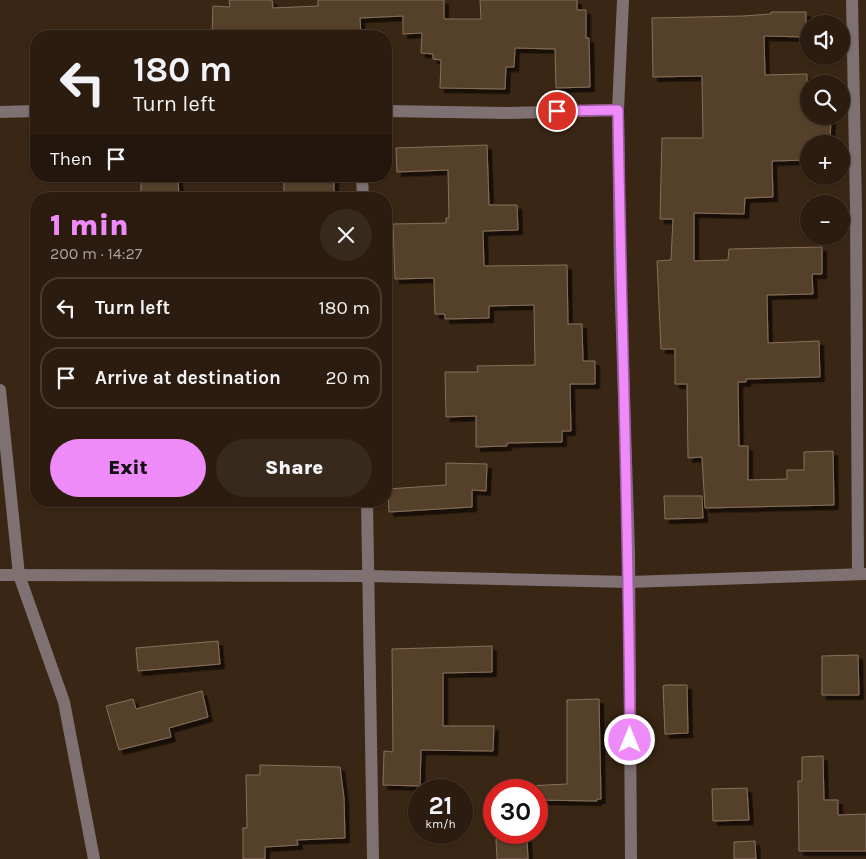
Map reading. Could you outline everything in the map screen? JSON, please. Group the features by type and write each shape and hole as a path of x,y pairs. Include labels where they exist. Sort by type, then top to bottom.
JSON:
{"street":[{"path":"623,0 618,110 629,582 631,859"},
{"path":"0,575 368,576 629,582 862,574 852,0"},
{"path":"392,112 507,113 618,110"},
{"path":"0,112 30,111"},
{"path":"0,390 19,574 64,702 94,859"},
{"path":"367,507 373,859"}],"building":[{"path":"229,0 272,0 273,8 318,6 318,0 444,0 444,19 481,19 480,0 577,0 577,10 586,10 586,38 589,38 590,87 556,88 555,49 515,48 514,67 506,67 505,89 440,88 441,60 433,59 433,54 421,53 422,33 403,34 403,16 360,18 361,30 212,30 213,6 230,7"},
{"path":"771,12 806,12 806,15 800,15 800,37 764,36 765,75 807,74 800,75 800,125 831,125 830,135 800,135 800,160 772,161 773,197 745,198 744,214 694,213 694,261 728,260 729,249 822,247 822,274 812,274 813,294 767,295 768,343 819,341 820,377 746,379 746,382 738,382 739,446 748,446 748,480 787,479 787,470 804,470 804,452 833,451 834,505 705,508 702,457 688,458 687,384 675,384 675,349 661,349 657,261 671,260 673,219 660,219 662,138 703,138 702,76 653,77 652,18 771,14"},
{"path":"487,145 489,205 517,205 518,230 483,231 484,266 567,265 568,324 582,324 583,361 595,361 595,384 570,384 571,431 562,431 562,442 507,443 507,446 476,447 476,416 446,417 445,372 478,372 477,366 535,365 534,305 489,306 489,318 445,319 445,314 435,314 434,278 395,279 393,224 446,223 446,218 449,218 448,170 397,172 396,148"},
{"path":"141,182 178,182 179,192 141,192"},
{"path":"284,182 334,182 334,192 284,192"},
{"path":"446,463 487,464 486,491 472,490 472,507 389,512 389,507 392,507 392,489 446,485"},
{"path":"664,496 702,496 703,518 665,519"},
{"path":"218,641 220,664 138,671 136,648"},
{"path":"492,646 492,672 443,673 443,726 494,726 493,751 421,750 420,779 408,779 408,786 383,785 384,751 393,752 392,649"},
{"path":"858,655 859,695 822,695 822,656"},
{"path":"687,685 688,733 665,734 663,686"},
{"path":"202,691 208,717 169,728 171,737 119,750 106,706 133,699 136,709"},
{"path":"599,699 601,799 597,799 597,801 548,800 548,785 567,784 567,700"},
{"path":"823,756 824,800 838,800 838,815 866,814 866,851 799,851 798,781 802,781 802,757"},
{"path":"260,765 340,767 344,798 345,838 297,840 298,845 265,847 265,859 243,859 243,828 247,828 246,775 260,775"},
{"path":"747,788 749,820 713,821 712,789"},
{"path":"755,841 756,859 734,859 734,842"},
{"path":"496,844 527,844 528,859 497,859"}],"route":[{"path":"557,111 618,110 620,274 629,552 630,740"}]}
